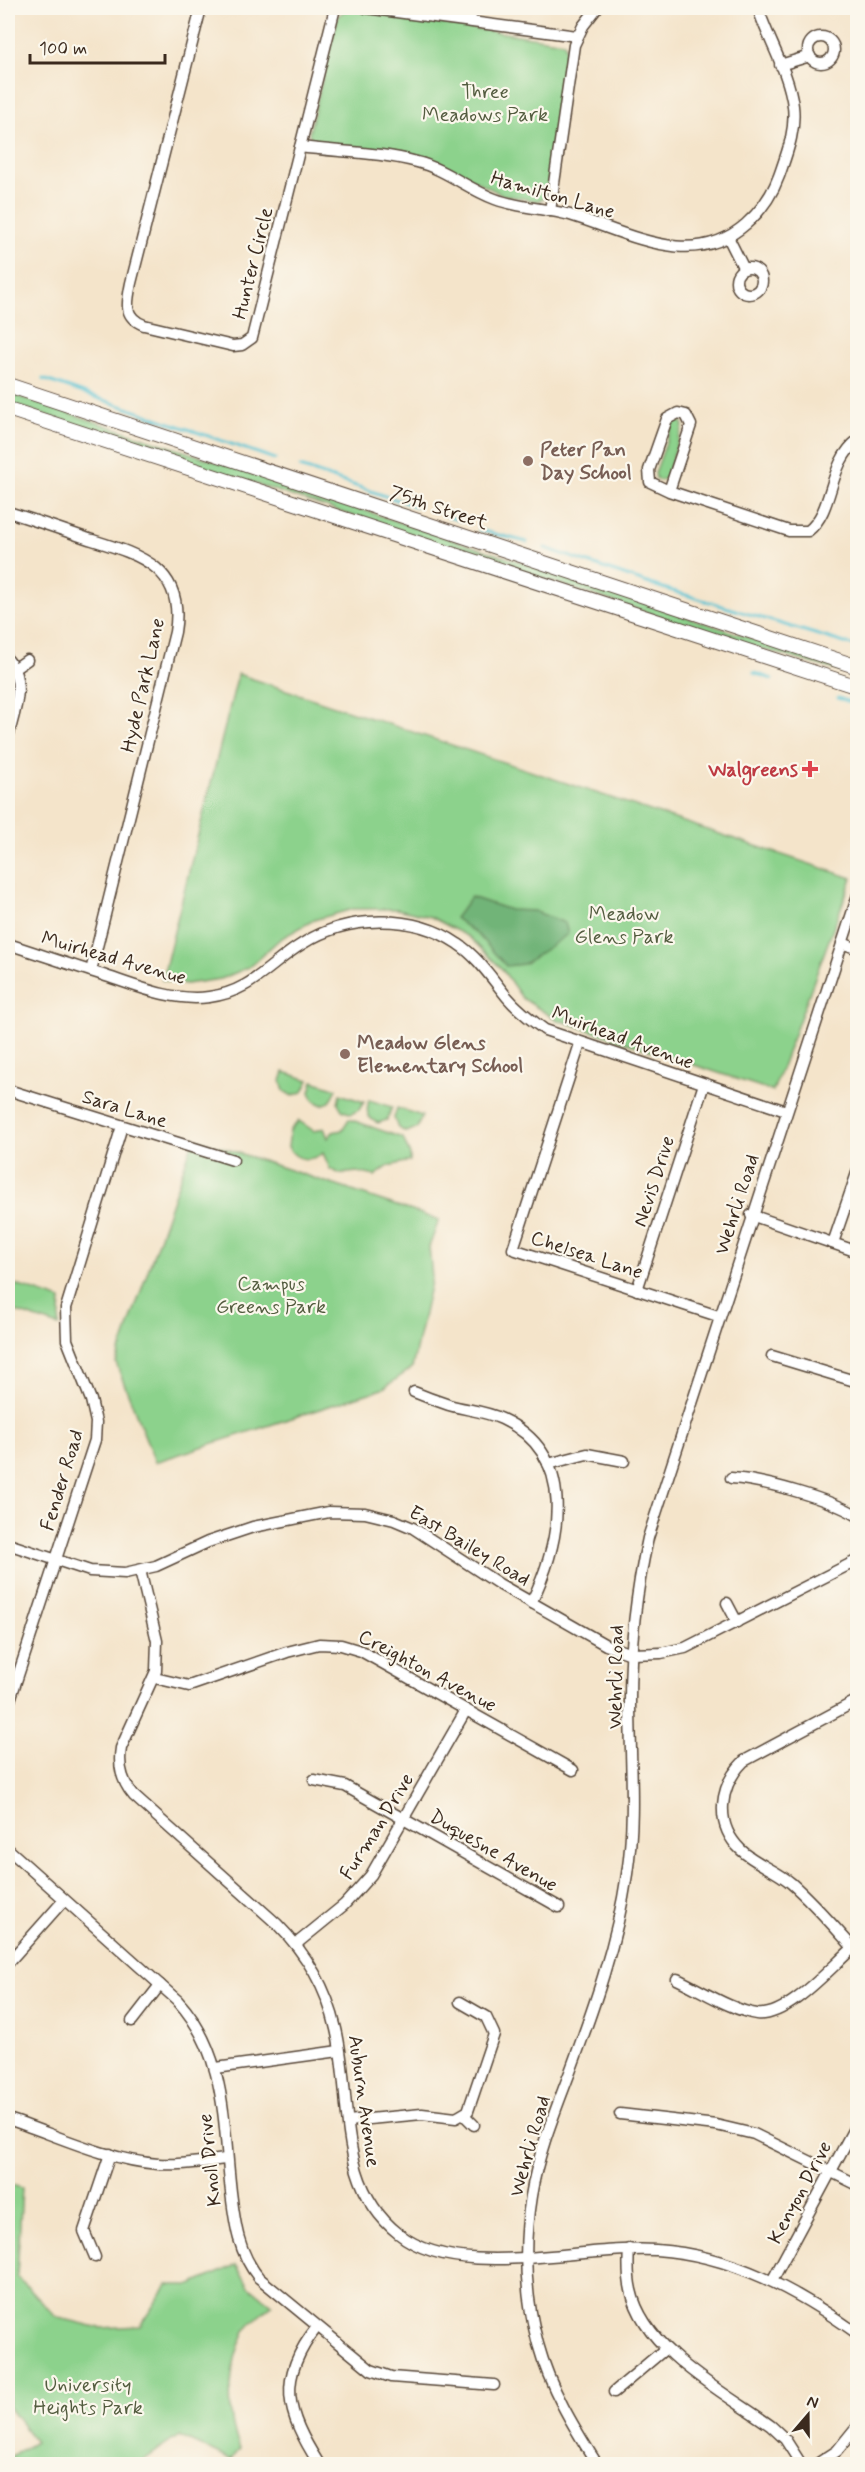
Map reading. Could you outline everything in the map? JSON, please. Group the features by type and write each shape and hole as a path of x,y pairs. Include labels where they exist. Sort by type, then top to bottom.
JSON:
{"main road":[{"name":"75th Street","path":"8,385 858,667"},
{"name":"75th Street","path":"8,409 858,687"}],"street":[{"name":"Hunter Circle","path":"201,8 131,284 127,311 131,319 144,325 233,346 247,343 252,338 335,8"},
{"path":"366,8 577,36"},
{"path":"470,21 472,8"},
{"path":"550,211 570,60 577,36 597,8"},
{"name":"Hamilton Lane","path":"300,147 416,161 496,199 550,211 671,248 698,246 728,237 755,216 765,202 776,184 789,148 793,106 758,8"},
{"path":"780,65 810,56"},
{"path":"728,237 744,269"},
{"path":"669,491 691,425 688,418 682,414 673,414 667,419 648,475 653,485 669,491 789,531 808,531 819,518 839,460 858,440"},
{"name":"Hyde Park Lane","path":"8,512 135,554 148,561 165,576 175,596 177,618 175,632 91,971"},
{"path":"8,737 19,685 11,664 27,660"},
{"name":"Wehrli Road","path":"597,2464 564,2409 547,2371 532,2320 527,2232 535,2178 550,2127 605,1975 626,1883 633,1809 631,1654 640,1576 648,1538 718,1316 858,895"},
{"name":"Muirhead Avenue","path":"8,944 168,995 210,997 253,983 288,953 328,931 356,923 381,921 410,924 434,931 458,944 528,1017 544,1030 580,1044 786,1111"},
{"path":"842,944 858,949"},
{"name":"Chelsea Lane","path":"580,1044 513,1249 718,1316"},
{"name":"Nevis Drive","path":"637,1290 704,1084"},
{"name":"Sara Lane","path":"8,1090 233,1160"},
{"name":"Fender Road","path":"8,1706 96,1432 91,1400 67,1340 67,1301 122,1126"},
{"path":"833,1243 858,1170"},
{"path":"751,1215 858,1252"},
{"path":"772,1356 858,1382"},
{"path":"414,1392 502,1419 527,1436 548,1464 557,1499 556,1533 549,1563 531,1603"},
{"path":"548,1464 587,1454 624,1461"},
{"path":"731,1478 763,1482 858,1516"},
{"name":"East Bailey Road","path":"8,1544 55,1560 111,1574 156,1566 208,1542 253,1527 329,1512 376,1515 413,1528 531,1603 601,1643 631,1654 661,1653 685,1648 858,1560"},
{"name":"Auburn Avenue","path":"140,1570 157,1641 154,1678 121,1748 120,1760 125,1783 134,1796 277,1924 296,1944 326,1997 339,2051 354,2165 364,2193 375,2212 400,2235 424,2249 453,2258 481,2259 629,2249 705,2257 740,2267 796,2293 858,2334"},
{"path":"727,1604 736,1622"},
{"name":"Creighton Avenue","path":"154,1678 189,1686 308,1646 333,1644 361,1652 573,1770"},
{"path":"677,1979 746,2011 760,2014 772,2013 788,2005 855,1951 789,1882 752,1858 736,1844 724,1820 722,1802 732,1774 744,1761 858,1700"},
{"name":"Furman Drive","path":"296,1944 358,1891 377,1865 466,1710"},
{"name":"Duquesne Avenue","path":"314,1780 345,1786 559,1907"},
{"name":"Knoll Drive","path":"8,1849 160,1985 192,2019 216,2068 236,2231 247,2260 266,2285 363,2365 380,2374 494,2385"},
{"path":"8,1963 64,1900"},
{"path":"132,2022 160,1985"},
{"path":"348,2121 422,2114 456,2118 464,2115 471,2106 494,2034 486,2017 460,2002"},
{"path":"216,2068 339,2051"},
{"path":"620,2114 740,2130 773,2141 858,2185"},
{"path":"464,2115 474,2125"},
{"path":"8,2119 110,2154 161,2164 227,2159"},
{"name":"Kenyon Drive","path":"772,2281 858,2121"},
{"path":"95,2258 84,2231 110,2154"},
{"path":"629,2249 628,2274 634,2302 651,2334 665,2349 785,2439 801,2464"},
{"path":"317,2327 302,2345 295,2362 289,2396 297,2428 319,2464"},
{"path":"614,2392 665,2349"},
{"path":"817,2464 837,2451 858,2425"}],"green space":[{"name":"Three Meadows Park","path":"352,10 564,42 566,50 544,199 537,201 503,195 444,165 419,156 312,141 309,133 338,16 344,11"},
{"path":"8,393 857,673 857,676 737,642 8,403"},
{"path":"674,420 682,422 683,427 666,478 660,481 656,479 655,473"},
{"name":"Meadow Glens Park","path":"238,674 852,878 773,1091 555,1019 522,998 502,969 469,937 431,917 397,909 353,909 314,920 280,939 249,967 221,979 186,984 162,980"},
{"path":"471,897 510,910 534,911 565,923 568,934 524,964 506,966 479,936 455,918"},
{"path":"284,1072 309,1080 303,1092 292,1096 284,1091 281,1081"},
{"path":"313,1081 337,1089 330,1102 322,1105 314,1101 310,1092"},
{"path":"340,1094 364,1102 359,1110 351,1114 342,1110 338,1103"},
{"path":"369,1100 392,1107 387,1120 378,1123 371,1119 367,1111"},
{"path":"397,1108 422,1116 417,1128 406,1132 398,1128 394,1118"},
{"path":"349,1119 403,1138 410,1161 389,1166 375,1176 357,1172 340,1174 330,1169 323,1153 314,1158 304,1159 291,1152 288,1147 290,1130 299,1121 314,1131 324,1128 328,1138 333,1132 342,1130"},
{"name":"Campus Greens Park","path":"194,1138 439,1220 429,1247 432,1277 412,1368 382,1389 155,1462 116,1363"},
{"path":"8,1282 61,1300 59,1326 8,1309"},
{"name":"University Heights Park","path":"8,2184 22,2188 17,2276 56,2317 100,2328 140,2326 167,2285 191,2285 236,2265 249,2286 272,2305 247,2328 235,2359 231,2406 232,2421 240,2449 231,2460 179,2436 138,2464 8,2464 8,2458 35,2442 8,2407"}],"waterway":[{"path":"43,379 275,459"},
{"path":"300,467 415,506"},
{"path":"448,517 463,521"},
{"path":"479,530 527,542"},
{"path":"545,548 653,585 858,647"},
{"path":"754,673 772,679"},
{"path":"838,698 858,705"}],"place":[{"name":"Peter Pan Day School","path":"528,461"},
{"name":"Walgreens","path":"810,769"},
{"name":"Meadow Glens Elementary School","path":"345,1054"}]}
